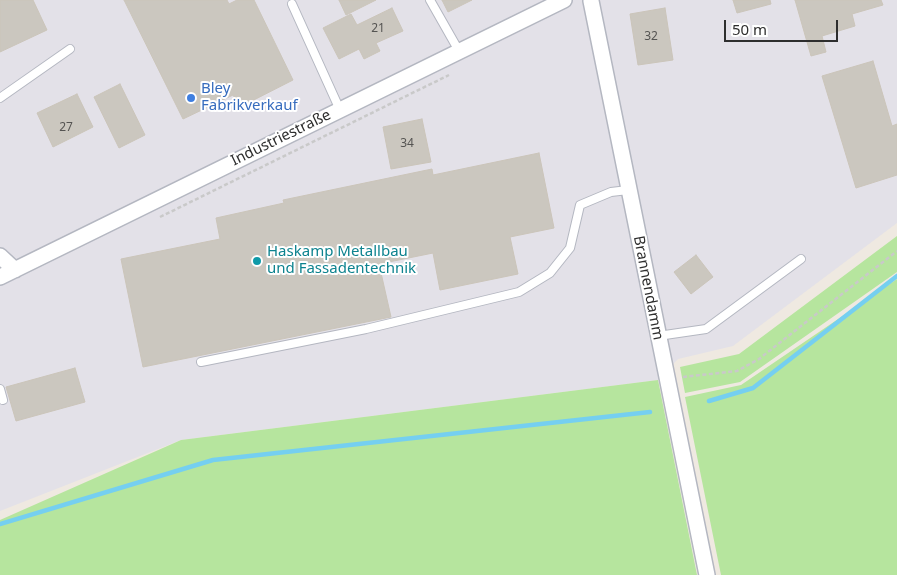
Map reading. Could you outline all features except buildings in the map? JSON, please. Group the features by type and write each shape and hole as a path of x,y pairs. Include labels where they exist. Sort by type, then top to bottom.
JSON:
{"street":[{"name":"Industriestraße","path":"0,277 564,0"},
{"name":"Brannendamm","path":"591,1 706,575"},
{"path":"0,256 15,270"}],"lane":[{"path":"430,0 459,51"},
{"path":"292,4 340,110"},
{"path":"0,98 70,49"},
{"path":"200,362 366,329 519,292 550,273 570,248 580,205 611,192 628,190"},
{"path":"658,336 706,329 801,259"},
{"path":"0,389 3,400"}],"path":[{"path":"666,379 737,371 760,359 897,251"}],"shaded area":[{"path":"0,0 897,0 897,223 733,346 678,359 658,380 181,440 0,511"}],"green space":[{"path":"897,236 897,272 740,382 685,393 680,367 739,354"},
{"path":"897,279 897,575 721,575 685,397 741,385"},
{"path":"658,380 697,575 0,575 0,520 181,440"}],"waterway":[{"path":"709,401 753,388 897,276"},
{"path":"0,524 213,460 650,412"}],"place":[{"name":"Bley Fabrikverkauf","path":"191,98"},
{"name":"Haskamp Metallbau und Fassadentechnik","path":"257,261"}]}
